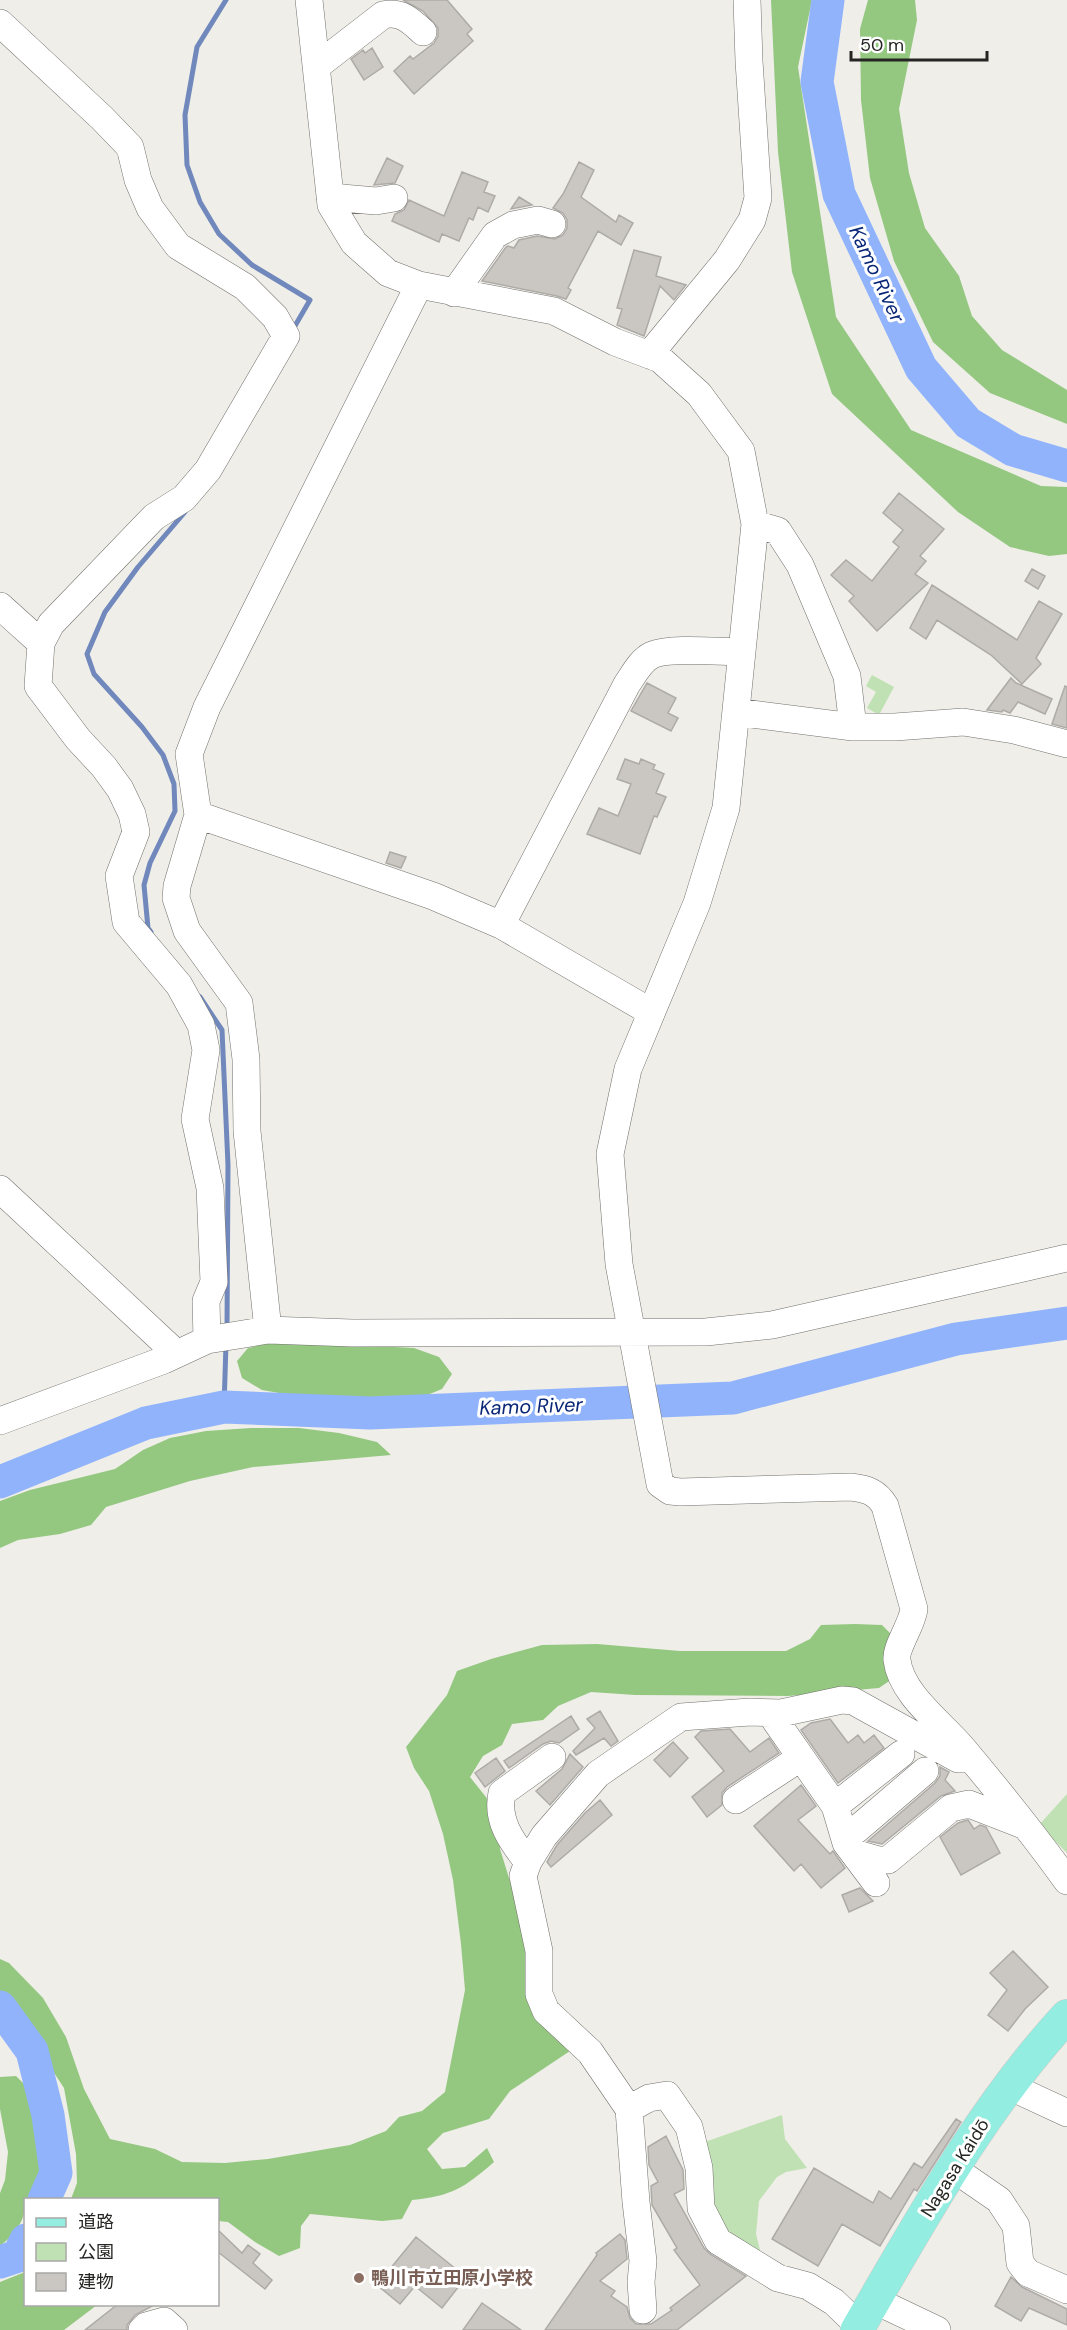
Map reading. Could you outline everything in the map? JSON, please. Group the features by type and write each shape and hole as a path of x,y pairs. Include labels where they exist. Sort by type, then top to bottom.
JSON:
{"main road":[{"name":"Nagasa Kaidō","path":"863,2319 974,2136 1040,2045 1067,2016"}],"street":[{"path":"309,0 331,205 354,243 388,273 419,285 554,311 615,342 660,359 699,394 741,451 755,524 726,808 697,903 628,1069 610,1154 619,1264 660,1484 670,1491 681,1492 851,1487 866,1489 879,1496 885,1506 914,1609 913,1622 896,1658 902,1678 971,1759 1067,1881"},
{"path":"649,355 727,260 752,220 758,198 747,0"},
{"path":"317,66 383,15 395,12 409,18 423,32"},
{"path":"0,23 130,147 138,180 150,208 178,246 245,287 275,317 286,336 208,470 184,498 154,517 82,589 51,624 41,643 38,686 78,740 104,767 120,789 132,814 136,832 119,876 126,922 179,985 201,1025 206,1050 195,1119 210,1188 214,1282 206,1301 234,1335"},
{"path":"330,197 376,201 394,198"},
{"path":"454,293 495,235 513,225 538,220 552,224"},
{"path":"234,1335 247,1131 246,1059 238,1003 187,931 176,898 177,886 198,814 189,754 207,706 419,285"},
{"path":"755,524 778,531 800,565 848,676 853,727"},
{"path":"0,606 41,643"},
{"path":"501,925 627,684 642,663 651,655 666,652 742,652"},
{"path":"736,712 853,727 895,727 963,722 1014,730 1067,744"},
{"path":"198,814 433,896 501,925 651,1012"},
{"path":"0,1189 177,1354"},
{"path":"0,1421 177,1354 234,1335 706,1332 772,1325 1067,1258"},
{"path":"643,2310 641,2282 644,2261 636,2202 629,2109 590,2052 546,2011 538,1994 539,1951 523,1876 528,1862 544,1836 598,1774 681,1717 781,1713 842,1700 853,1701 958,1759 971,1759"},
{"path":"771,1713 834,1806 849,1844 876,1883"},
{"path":"834,1806 901,1754"},
{"path":"528,1862 506,1832 500,1804 502,1793 552,1757"},
{"path":"735,1800 800,1758"},
{"path":"849,1844 856,1830 926,1771"},
{"path":"849,1844 878,1860 888,1860 951,1808 969,1804 1024,1825"},
{"path":"1009,2086 1067,2113"},
{"path":"629,2109 649,2098 667,2095 689,2127 699,2168 701,2208 718,2241 778,2278 808,2286 863,2319 937,2330"},
{"path":"954,2169 999,2200 1016,2226 1020,2263 1028,2273 1067,2290"},
{"path":"142,2330 146,2326 164,2321 174,2330"}],"green space":[{"path":"771,0 812,0 798,67 836,317 911,430 1041,486 1067,487 1067,554 1049,556 1010,547 958,512 832,394 792,272 778,152"},
{"path":"868,0 915,0 917,20 899,109 909,173 925,228 959,276 972,316 1002,350 1067,390 1067,424 990,393 933,342 894,261 870,178 861,100 860,29"},
{"path":"872,675 894,687 879,715 867,708 876,692 866,686"},
{"path":"278,1341 414,1348 439,1357 452,1374 442,1389 415,1400 377,1402 296,1396 262,1390 242,1378 237,1361 248,1348"},
{"path":"299,1428 339,1433 377,1442 391,1455 253,1467 190,1481 106,1507 91,1525 60,1534 18,1540 0,1548 0,1501 30,1490 115,1469 143,1450 170,1438 206,1431"},
{"path":"821,1625 882,1625 894,1637 895,1677 879,1688 788,1696 635,1695 591,1692 558,1706 543,1720 512,1724 502,1745 483,1756 470,1777 497,1811 500,1849 526,1933 526,1984 534,2018 576,2047 510,2091 489,2119 443,2133 427,2149 442,2169 465,2167 487,2148 494,2162 474,2178 448,2193 412,2200 402,2219 382,2221 310,2214 301,2226 300,2248 279,2256 228,2222 219,2221 219,2198 71,2198 77,2183 76,2154 64,2088 39,2050 0,2000 0,1959 9,1963 43,1998 66,2037 84,2089 110,2139 155,2149 182,2162 225,2163 268,2159 350,2145 386,2131 399,2117 422,2111 445,2092 465,1990 453,1880 443,1834 429,1791 414,1768 406,1747 447,1695 457,1671 542,1645 597,1644 680,1651 786,1651 810,1639"},
{"path":"1067,1794 1067,1853 1039,1825"},
{"path":"16,2076 33,2093 40,2165 32,2198 24,2198 22,2220 11,2236 0,2246 0,2193 5,2180 8,2152 0,2109 0,2077"},
{"path":"782,2115 785,2139 807,2168 786,2172 777,2177 759,2201 756,2234 762,2258 724,2230 709,2204 702,2143"},
{"path":"24,2272 24,2306 96,2306 64,2330 0,2330 0,2282"}],"building":[{"path":"403,0 447,0 472,29 467,34 473,41 414,94 394,71 410,56 413,59 434,43 438,36 438,28 423,11"},
{"path":"372,48 383,67 364,80 351,59 363,50 365,53"},
{"path":"387,158 403,166 395,183 374,185"},
{"path":"579,162 594,170 581,197 616,222 619,215 633,223 621,245 598,231 568,288 571,290 566,299 482,281 506,247 514,248 519,240 537,236 555,239 563,235 567,228 567,220 563,213 553,208 563,194"},
{"path":"462,172 488,182 484,192 495,196 488,212 478,207 473,220 469,218 459,241 442,234 439,242 392,221 395,214 404,210 409,200 444,216"},
{"path":"519,197 532,205 511,209"},
{"path":"634,250 661,257 656,276 686,285 674,300 660,286 644,336 617,325 622,309 617,308"},
{"path":"899,493 944,529 920,556 926,561 915,574 928,583 877,631 849,601 854,596 831,575 846,560 872,581 899,547 893,542 903,530 883,513"},
{"path":"1032,569 1045,576 1038,589 1025,581"},
{"path":"932,585 1017,640 1039,601 1062,614 1036,658 1041,664 1022,684 991,655 937,620 926,639 910,628"},
{"path":"1011,678 1016,683 1052,699 1045,714 1018,702 1010,713 1003,710 1002,712 987,710"},
{"path":"647,683 676,698 668,713 678,718 671,731 631,711"},
{"path":"1065,686 1067,687 1067,728 1052,724"},
{"path":"625,759 639,764 641,759 655,765 653,769 664,774 656,793 666,797 657,817 654,816 640,854 587,834 599,808 618,816 631,784 617,779"},
{"path":"390,852 406,857 401,868 386,863"},
{"path":"600,1711 618,1741 611,1746 604,1738 576,1755 573,1751 595,1728 587,1719"},
{"path":"571,1716 579,1729 559,1743 551,1741 543,1744 509,1768 504,1761"},
{"path":"830,1719 848,1743 858,1735 864,1743 874,1735 884,1748 838,1783 801,1730 811,1723"},
{"path":"730,1729 750,1752 769,1738 779,1753 727,1787 722,1793 722,1805 707,1817 692,1797 724,1771 695,1737 701,1731"},
{"path":"673,1742 688,1758 670,1777 654,1760"},
{"path":"570,1754 583,1767 550,1805 536,1791 562,1769"},
{"path":"496,1758 505,1771 485,1787 475,1773"},
{"path":"940,1767 949,1772 945,1780 955,1791 941,1796 882,1844 868,1841 935,1783 940,1776"},
{"path":"801,1785 816,1806 798,1820 830,1854 833,1851 845,1868 821,1888 801,1864 794,1871 754,1826"},
{"path":"600,1800 612,1815 551,1867 547,1862 557,1845 585,1813"},
{"path":"968,1820 974,1829 980,1825 986,1827 1000,1853 961,1875 940,1837 958,1823"},
{"path":"860,1888 873,1901 849,1912 842,1895"},
{"path":"1013,1951 1048,1987 1025,2009 1008,2031 988,2015 1007,1990 990,1973"},
{"path":"956,2119 961,2122 917,2191 914,2189 880,2246 842,2224 818,2266 772,2239 814,2168 873,2203 879,2191 891,2199 914,2163 922,2168"},
{"path":"666,2136 683,2170 684,2189 674,2194 704,2248 746,2276 677,2330 545,2330 597,2255 596,2253 620,2234 625,2240 627,2259 600,2281 615,2291 611,2296 627,2307 630,2318 636,2324 651,2324 672,2310 670,2308 700,2285 674,2250 677,2248 652,2205 651,2186 658,2182 649,2165 648,2147"},
{"path":"219,2231 242,2253 248,2245 260,2254 253,2263 272,2280 265,2289 219,2253"},
{"path":"416,2237 466,2277 442,2308 415,2286 400,2304 377,2285"},
{"path":"1011,2277 1022,2287 1067,2309 1067,2325 1029,2308 1021,2321 995,2306"},
{"path":"482,2303 521,2330 463,2330"},
{"path":"115,2306 152,2306 135,2315 127,2325 127,2330 85,2330"}],"waterway":[{"path":"226,0 197,47 185,115 187,165 200,202 219,234 252,265 310,300 292,331"},
{"name":"Kamo River","path":"828,0 817,82 839,194 921,368 968,423 1013,450 1067,466"},
{"path":"151,932 148,928 144,885 150,863 175,811 174,784 163,755 142,727 94,674 87,654 105,612 138,567 185,512"},
{"path":"200,997 222,1030 228,1165 227,1329"},
{"name":"Kamo River","path":"0,1482 146,1423 224,1407 370,1413 733,1398 956,1339 1067,1323"},
{"path":"224,1407 226,1344"},
{"name":"Kamo River","path":"0,2007 32,2051 48,2115 56,2173 45,2198"},
{"name":"Kamo River","path":"0,2262 18,2256 24,2244"}],"place":[{"name":"鴨川市立田原小学校","path":"359,2278"}]}
